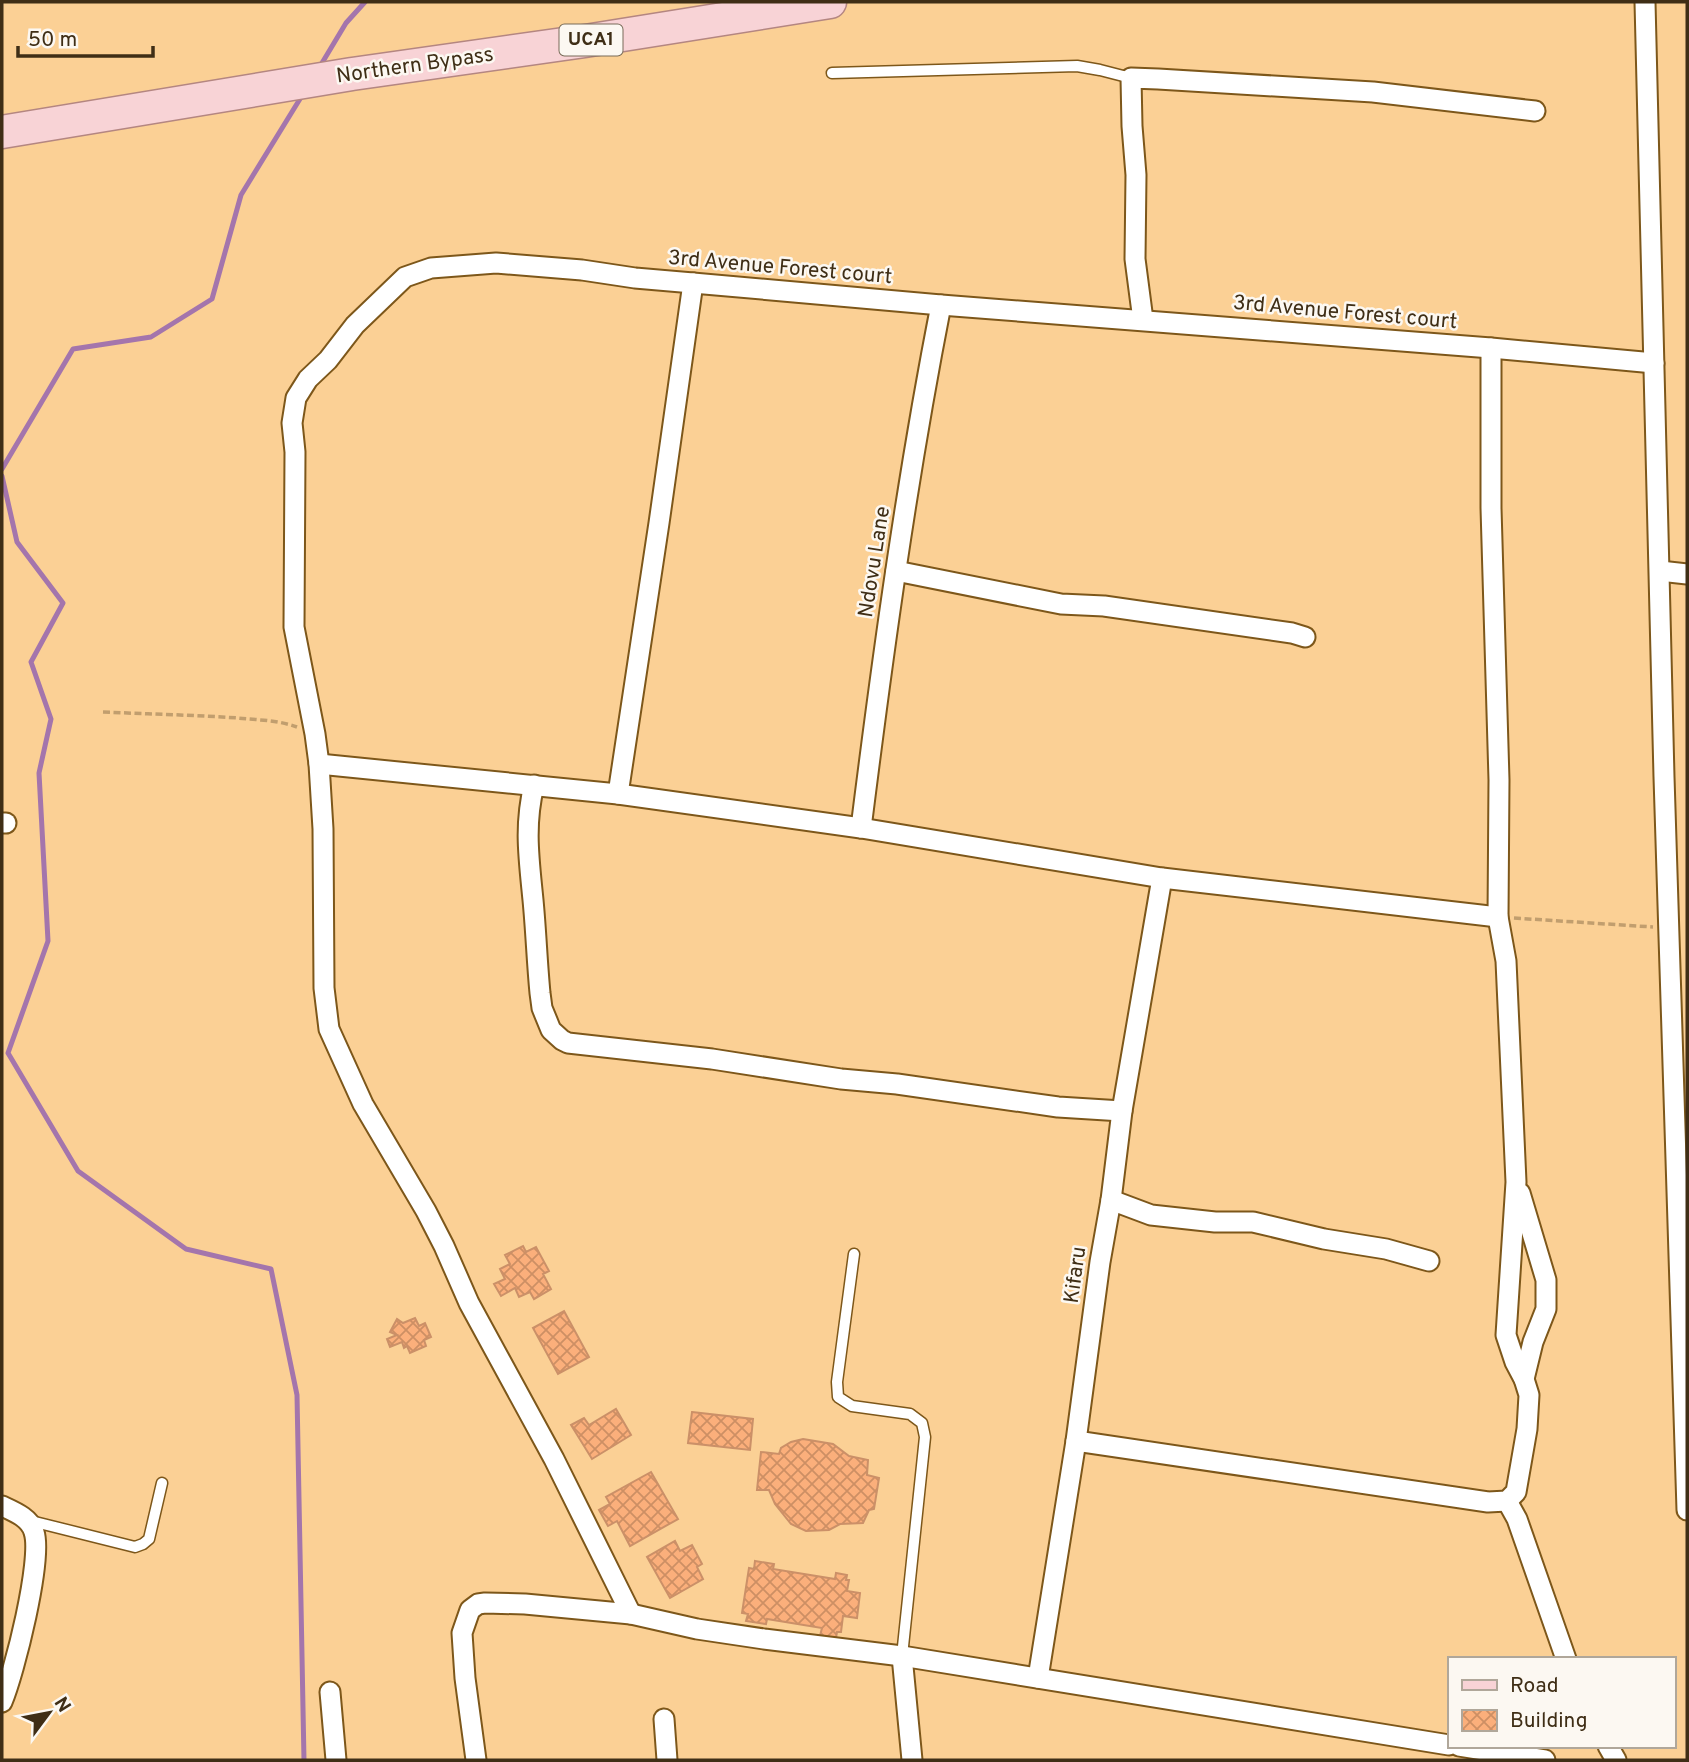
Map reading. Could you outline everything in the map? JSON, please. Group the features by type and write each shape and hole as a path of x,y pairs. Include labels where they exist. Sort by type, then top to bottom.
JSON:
{"main road":[{"name":"Northern Bypass","path":"2,132 352,74 830,2"}],"street":[{"path":"1645,2 1664,777 1687,1510"},
{"path":"1143,320 1135,259 1136,175 1131,78 1373,92 1535,111"},
{"name":"3rd Avenue Forest court","path":"631,1614 554,1459 469,1303 426,1211 363,1104 329,1029 324,988 323,829 319,764 294,627 295,452 292,423 296,398 308,379 328,360 355,325 405,277 430,268 496,263 941,305 1654,363"},
{"path":"618,794 693,283"},
{"name":"Ndovu Lane","path":"861,828 922,400 941,305"},
{"path":"1076,1441 1488,1502 1507,1501 1516,1492 1527,1429 1529,1395 1506,1335 1516,1182 1506,961 1498,916 1499,780 1491,508 1491,348"},
{"path":"1660,570 1687,574"},
{"path":"896,571 1061,604 1104,606 1305,637"},
{"path":"319,764 618,794 861,828 1162,878 1498,916"},
{"path":"534,785 528,814 527,844 540,993 542,1008 551,1030 562,1040 590,1046 712,1059 1058,1107 1122,1111"},
{"name":"Kifaru","path":"1038,1678 1076,1441 1122,1111 1162,878"},
{"path":"1516,1182 1546,1280 1546,1309 1533,1342 1524,1378"},
{"path":"1111,1200 1151,1214 1215,1222 1253,1222 1324,1240 1386,1249 1429,1261"},
{"path":"1507,1501 1517,1519 1565,1657"},
{"path":"2,1506 27,1520 34,1530 37,1545 36,1565 8,1688 2,1702"},
{"path":"476,1760 465,1678 463,1633 470,1610 485,1603 631,1614 697,1629 902,1656 1448,1745"},
{"path":"902,1656 912,1760"},
{"path":"330,1692 336,1760"},
{"path":"664,1719 667,1760"},
{"path":"1471,1748 1545,1760"}],"lane":[{"path":"832,72 1077,66 1131,78"},
{"path":"854,1254 837,1382 838,1397 852,1406 910,1414 922,1423 925,1437 902,1656"},
{"path":"27,1520 135,1547 149,1539 162,1483"}],"path":[{"path":"103,712 263,720 289,724 315,734"},
{"path":"1498,916 1669,928"}],"building":[{"path":"523,1246 526,1252 536,1247 549,1271 543,1274 551,1289 534,1299 530,1292 519,1297 515,1288 501,1296 494,1284 505,1279 500,1269 510,1264 505,1255"},
{"path":"564,1311 589,1357 558,1374 533,1328"},
{"path":"415,1318 419,1326 425,1323 431,1337 424,1340 426,1346 410,1353 402,1342 390,1347 387,1339 397,1335 390,1332 397,1319 403,1323"},
{"path":"616,1409 631,1435 592,1459 571,1425 584,1418 589,1425"},
{"path":"692,1412 753,1419 750,1450 688,1443"},
{"path":"803,1439 833,1444 849,1456 868,1460 867,1475 879,1478 874,1509 869,1510 863,1523 840,1524 829,1530 806,1531 791,1524 775,1504 769,1490 757,1490 761,1452 779,1454 781,1448"},
{"path":"651,1472 678,1519 630,1546 617,1521 608,1526 599,1510 610,1504 606,1497"},
{"path":"675,1541 680,1551 692,1545 702,1564 697,1567 703,1579 670,1598 647,1557"},
{"path":"755,1561 774,1564 773,1569 835,1579 836,1573 847,1575 847,1591 860,1593 857,1618 843,1616 841,1632 837,1632 836,1638 820,1636 822,1628 767,1619 766,1624 746,1621 748,1614 742,1613 749,1568 754,1569"}],"waterway":[{"path":"319,68 346,23 365,2"},
{"path":"2,469 73,349 151,337 212,299 241,195 303,94"},
{"path":"2,476 17,542 63,603 31,662 51,719 39,773 48,941 8,1053 78,1171 186,1249 271,1269 297,1395 304,1760"}]}
